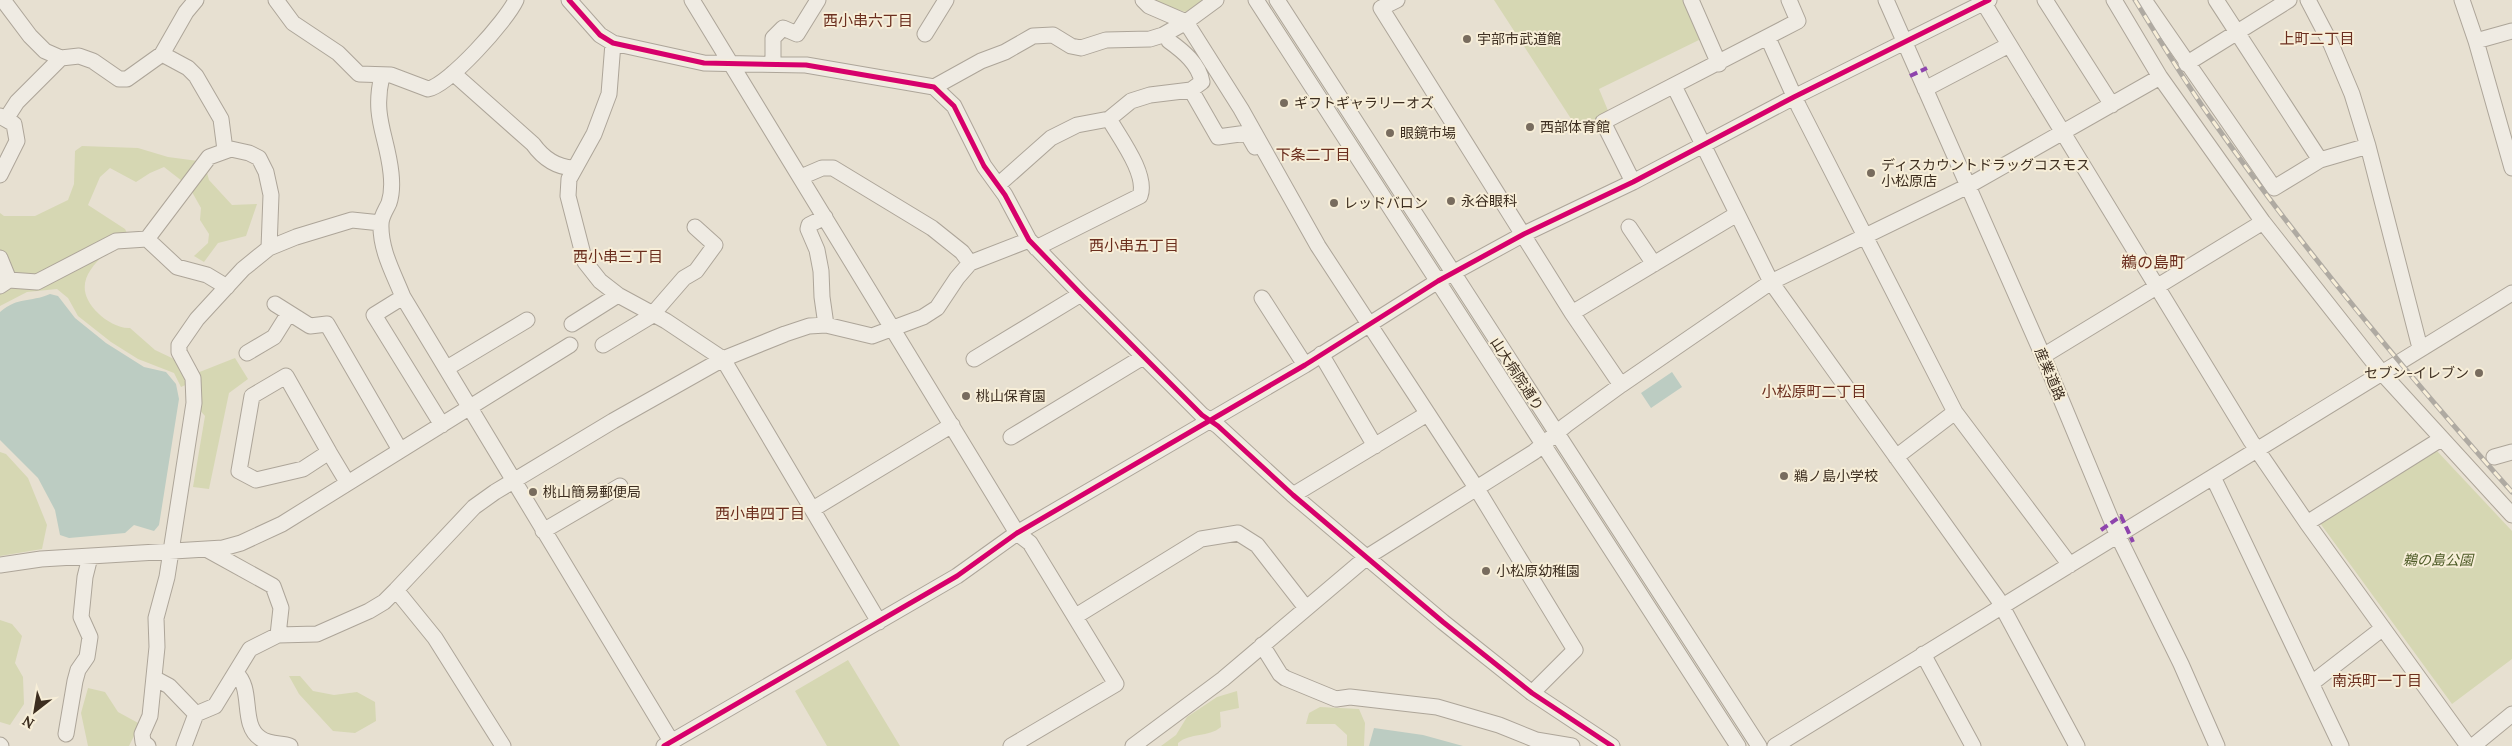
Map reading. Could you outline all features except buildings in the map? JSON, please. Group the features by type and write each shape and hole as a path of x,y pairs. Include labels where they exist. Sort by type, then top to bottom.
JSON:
{"street":[{"path":"3,0 30,36 45,51 61,58 80,56 93,61 119,79 127,79 162,54 186,12 196,0"},
{"path":"276,0 293,23 332,48 359,74 391,75 428,90 439,85 482,46 516,0"},
{"path":"569,0 600,35 613,43 704,63 806,65 934,88 954,106 984,166 998,185 1032,244 1143,357 1293,495 1443,622 1532,693 1609,745"},
{"path":"692,0 1017,532 1030,543 1116,684 1011,746"},
{"path":"773,64 773,38 783,28 797,34 818,0"},
{"path":"926,34 946,0"},
{"path":"1142,0 1149,6 1186,22 1203,46 1270,158 1318,246 1426,414 1477,489 1575,650 1532,693"},
{"path":"934,88 981,61 1005,52 1033,36 1053,35 1071,46 1080,48 1106,40 1150,39 1163,35 1186,22 1216,0"},
{"name":"山大病院通り","path":"1256,0 1438,281 1550,439 1759,746"},
{"name":"山大病院通り","path":"1277,0 1452,274 1550,439 1738,746"},
{"path":"1397,0 1381,8 1572,313 1621,384"},
{"path":"1691,0 1719,64"},
{"path":"1633,182 1603,122 1719,64 1798,21 1789,0"},
{"name":"産業道路","path":"1886,0 2043,356 2117,534 2181,664 2217,746"},
{"path":"2045,0 2112,105"},
{"path":"2114,0 2160,77 2263,222 2382,374 2512,515"},
{"path":"2144,0 2186,64 2274,188 2320,160 2368,146"},
{"path":"2216,0 2320,160"},
{"path":"2186,64 2289,0"},
{"path":"2308,0 2331,44 2348,86 2368,146 2420,348"},
{"path":"382,76 377,94 377,112 389,160 391,190 389,203 380,223 386,256 403,297 447,368 469,409 668,744 957,576 1017,532 1305,365 1438,281 1524,234 1633,182 1794,97 1984,1 2063,134 2257,450 2307,523 2468,746"},
{"path":"2467,2 2476,41 2507,134 2512,168"},
{"path":"2476,41 2512,31"},
{"path":"1768,38 1794,97 1955,412 2070,565"},
{"path":"998,185 1051,138 1085,122 1109,119 1131,101 1150,95 1191,90 1202,82 1201,75 1189,57 1169,42"},
{"path":"613,43 609,94 594,134 573,168 569,179 568,196 585,262 600,282 618,295 652,313 723,358 878,622"},
{"path":"1925,89 2009,45"},
{"path":"162,54 188,68 196,76 221,119 225,150"},
{"path":"0,175 17,140 14,124 3,117 61,58"},
{"path":"453,73 533,144 541,155 558,165 573,168"},
{"path":"1133,746 1196,700 1367,557 1477,489 1550,439 1621,384 1771,282 1968,186 2063,134 2160,77"},
{"path":"1674,86 1771,282 2002,606 2077,746"},
{"path":"1191,90 1218,137 1247,133 1261,158 1270,158"},
{"path":"184,746 196,714 215,706 250,648 278,635 317,634 369,611 396,590 474,507 512,481 723,358 809,326 826,325 872,336 894,329 922,317 937,308 956,278 970,263 1032,244 1140,196 1144,187 1140,176 1109,119"},
{"path":"147,239 209,157 225,150 249,153 263,164 271,195 269,248"},
{"path":"801,177 822,168 833,168 932,228 955,246 970,263"},
{"path":"1572,313 1737,214"},
{"path":"825,216 809,225 808,229 819,256 826,325"},
{"path":"148,746 143,742 142,734 150,716 157,647 156,618 162,602 171,552 194,403 193,378 179,352 179,345 197,319 257,256 269,248 296,237 352,220 380,223"},
{"path":"2043,356 2158,288 2263,222"},
{"path":"603,345 652,313 684,278 696,271 715,245 695,227"},
{"path":"1629,227 1654,264"},
{"path":"0,258 4,283 37,282 116,241 147,239 177,267 207,275 227,287"},
{"path":"1775,746 2070,565 2117,534 2214,477 2382,374 2420,348 2512,293"},
{"path":"974,360 1081,294"},
{"path":"572,324 618,295"},
{"path":"403,297 374,315 442,425"},
{"path":"1262,298 1305,365"},
{"path":"275,304 310,326 327,324 400,450"},
{"path":"247,353 274,336 289,313"},
{"path":"447,368 527,320"},
{"path":"0,565 41,559 206,549 241,543 282,524 570,345"},
{"path":"1321,354 1375,446"},
{"path":"1012,437 1143,357"},
{"path":"329,452 303,469 256,480 239,471 252,396 286,376 347,482"},
{"path":"1896,456 1955,412"},
{"path":"1293,495 1426,414"},
{"path":"813,509 952,425"},
{"path":"2307,523 2441,439"},
{"path":"2494,457 2512,452"},
{"path":"2214,477 2341,746"},
{"path":"543,532 620,486"},
{"path":"1076,616 1201,540 1238,533 1257,545 1306,608"},
{"path":"206,549 273,586 281,608 278,635"},
{"path":"66,734 75,680 78,670 87,657 90,637 81,617 85,577 90,557"},
{"path":"396,590 435,638 503,746"},
{"path":"2312,683 2383,628"},
{"path":"1262,645 1280,674 1285,678 1336,699 1350,697 1437,707 1498,724 1536,740 1572,746"},
{"path":"1923,654 1973,746"},
{"path":"236,673 244,684 251,725 256,734 267,742 290,746"},
{"path":"154,678 169,686 196,714"},
{"path":"2473,746 2512,714"}],"green space":[{"path":"1150,0 1203,0 1186,12 1154,3"},
{"path":"1494,0 1686,0 1703,38 1599,89 1609,113 1577,128"},
{"path":"82,146 138,148 168,157 198,161 206,169 209,180 232,205 257,204 246,236 218,243 204,262 194,256 208,243 209,234 200,220 201,208 192,192 182,181 164,167 136,182 110,168 100,177 88,205 125,229 128,235 98,261 90,270 86,280 85,291 89,302 99,314 113,324 130,328 155,350 174,359 187,373 197,373 235,358 248,379 229,393 209,489 193,487 205,416 197,407 201,388 199,379 181,387 174,373 138,359 111,342 78,316 68,298 57,289 27,292 0,306 0,291 9,286 14,270 0,252 0,213 4,216 35,216 68,200 74,184 75,151"},
{"name":"鵜の島公園","path":"2437,451 2512,531 2512,659 2452,704 2320,523"},
{"path":"0,452 6,454 28,478 47,525 42,549 0,556"},
{"path":"0,620 12,624 22,636 15,663 23,677 24,704 10,725 0,722"},
{"path":"848,660 900,746 827,746 795,691"},
{"path":"289,676 300,676 313,691 334,695 357,692 375,702 376,721 355,733 333,731 299,694"},
{"path":"88,688 105,692 118,712 140,724 129,746 88,746 81,713"},
{"path":"1237,691 1239,708 1220,712 1221,727 1211,733 1188,737 1178,743 1178,746 1161,746 1176,735 1187,717 1217,697"},
{"path":"1320,707 1359,709 1365,723 1364,746 1347,746 1347,735 1335,724 1306,724 1309,713"}],"shaded area":[{"path":"50,294 58,296 75,318 106,343 144,367 166,372 176,384 179,399 159,525 154,531 134,525 125,533 69,538 60,535 55,510 38,478 0,440 0,312 13,304"},
{"path":"1672,372 1682,387 1651,408 1641,393"},
{"path":"1374,728 1423,735 1463,746 1369,746"}],"railway":[{"path":"2135,0 2204,109 2321,266 2434,403 2512,492"}],"marked path":[{"path":"1910,76 1927,68"},
{"path":"2101,530 2121,516 2133,542"}],"cycle path":[{"path":"569,0 600,35 613,43 704,63 806,65 934,87 954,106 984,166 1005,195 1029,240 1202,415 1218,426 1293,495 1443,622 1532,693 1612,746"},
{"path":"664,746 957,576 1017,533 1305,365 1438,281 1524,234 1633,182 1794,97 1989,0"}],"place":[{"name":"宇部市武道館","path":"1467,39"},
{"name":"ギフトギャラリーオズ","path":"1284,103"},
{"name":"西部体育館","path":"1530,127"},
{"name":"眼鏡市場","path":"1390,133"},
{"name":"ディスカウントドラッグコスモス 小松原店","path":"1871,173"},
{"name":"永谷眼科","path":"1451,201"},
{"name":"レッドバロン","path":"1334,203"},
{"name":"セブン-イレブン","path":"2479,373"},
{"name":"桃山保育園","path":"966,396"},
{"name":"鵜ノ島小学校","path":"1784,476"},
{"name":"桃山簡易郵便局","path":"533,492"},
{"name":"小松原幼稚園","path":"1486,571"}],"district":[{"name":"西小串六丁目","path":"868,21"},
{"name":"上町二丁目","path":"2317,39"},
{"name":"下条二丁目","path":"1313,155"},
{"name":"西小串五丁目","path":"1134,246"},
{"name":"西小串三丁目","path":"618,257"},
{"name":"鵜の島町","path":"2153,262"},
{"name":"小松原町二丁目","path":"1814,392"},
{"name":"西小串四丁目","path":"760,514"},
{"name":"南浜町一丁目","path":"2377,681"}]}
